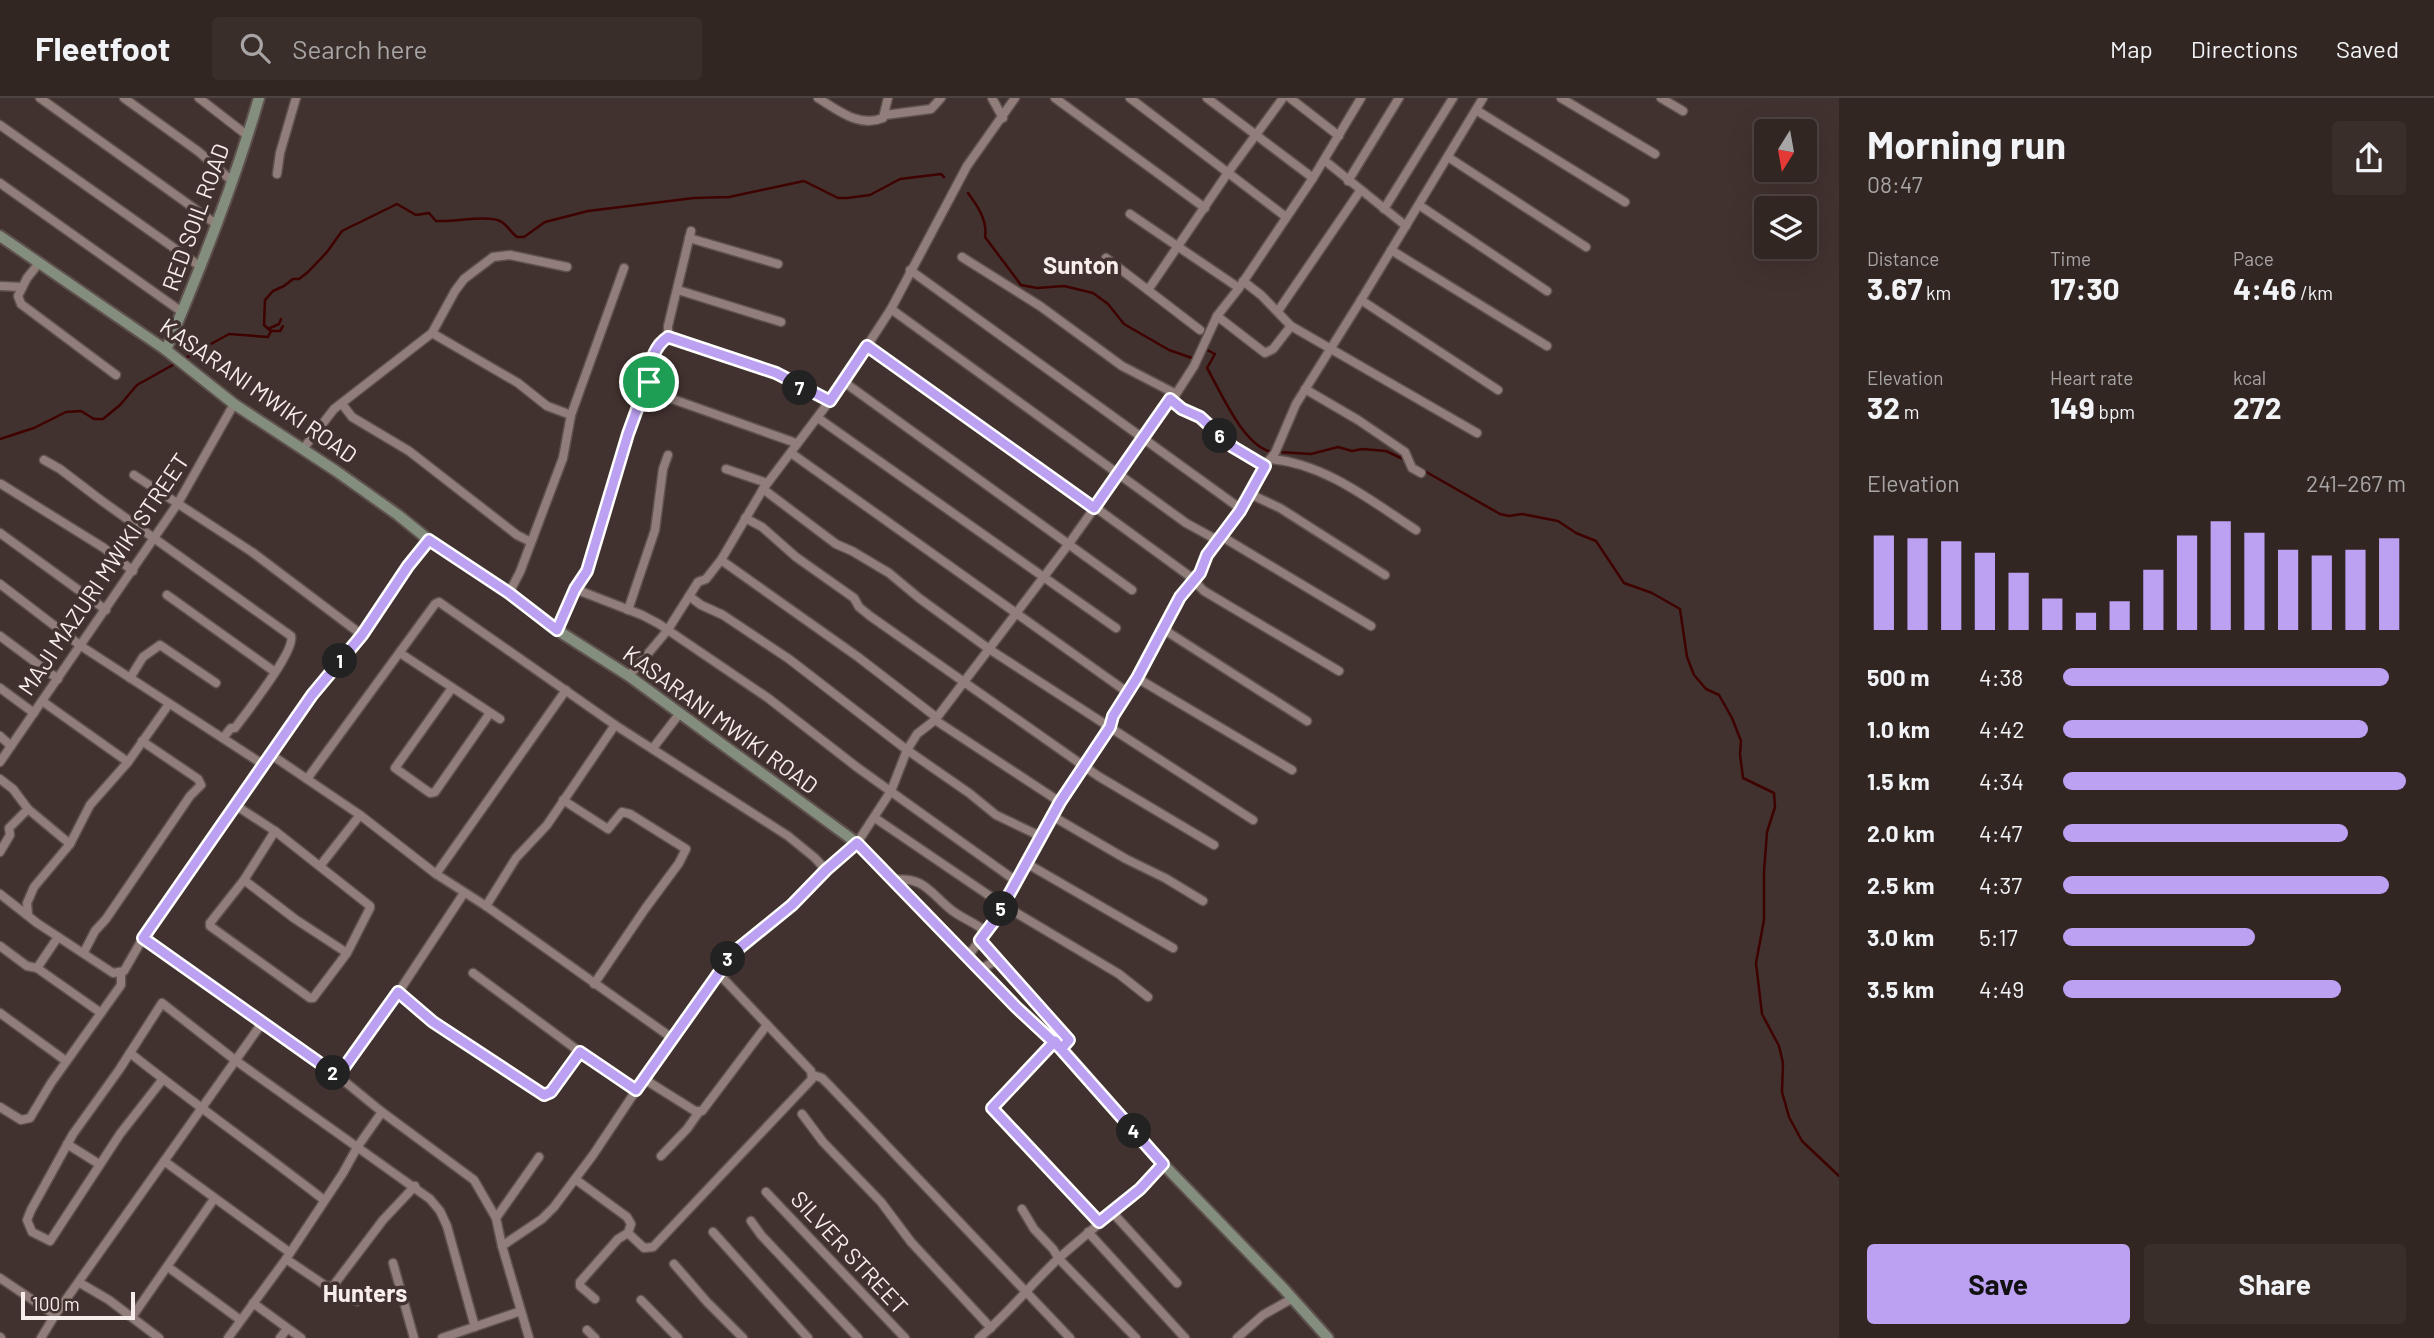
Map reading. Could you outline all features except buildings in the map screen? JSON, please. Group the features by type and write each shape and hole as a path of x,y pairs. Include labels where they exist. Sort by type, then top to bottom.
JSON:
{"main road":[{"name":"RED SOIL ROAD","path":"166,350 201,267 248,135 258,98"},
{"name":"KASARANI MWIKI ROAD","path":"0,236 166,350 234,404 398,514 429,540 509,593 557,630 629,676 857,843 1016,1007 1058,1045 1163,1164 1293,1298 1328,1338"}],"street":[{"path":"40,98 216,225"},
{"path":"124,98 199,152 232,181"},
{"path":"199,98 248,135"},
{"path":"277,174 280,153 296,98"},
{"path":"818,98 852,119 881,120 888,98"},
{"path":"885,114 931,109 941,98"},
{"path":"992,98 1003,118"},
{"path":"629,676 667,631 698,582 706,579 721,560 765,486 844,382 891,309 967,166 1015,98"},
{"path":"1055,98 1205,208"},
{"path":"1130,98 1286,217"},
{"path":"1207,98 1313,178"},
{"path":"1148,290 1255,134 1283,98"},
{"path":"1290,98 1339,136"},
{"path":"502,1246 542,1219 575,1179 662,1056 671,1038 733,953 792,905 857,843 891,791 907,750 917,734 936,719 1068,545 1194,366 1217,316 1313,178 1361,98"},
{"path":"1349,181 1399,98"},
{"path":"1384,209 1452,98"},
{"path":"968,956 1003,905 1060,802 1110,727 1113,716 1137,678 1186,587 1194,581 1219,538 1241,509 1272,457 1296,404 1483,98"},
{"path":"1561,98 1655,154"},
{"path":"1661,98 1683,111"},
{"path":"1476,110 1625,202"},
{"path":"0,125 201,267"},
{"path":"1448,156 1586,247"},
{"path":"1324,160 1406,226"},
{"path":"0,183 182,312"},
{"path":"1278,311 1360,191"},
{"path":"1419,205 1547,292"},
{"path":"1130,215 1241,285 1278,311 1291,326 1477,433"},
{"path":"668,337 668,326 690,234 778,264"},
{"path":"1391,250 1547,346"},
{"path":"303,449 330,413 432,333 455,290 464,279 493,257 510,255 568,267"},
{"path":"962,257 1040,306 1122,366 1173,397 1182,409 1200,417 1233,447 1312,467 1348,486 1416,530"},
{"path":"1106,258 1200,330"},
{"path":"39,263 21,287 18,296 21,304 116,375"},
{"path":"509,593 563,458 571,415 624,268"},
{"path":"910,270 1241,509"},
{"path":"0,286 21,287"},
{"path":"678,290 781,322"},
{"path":"1361,300 1498,390"},
{"path":"891,309 1186,523 1219,538 1371,626"},
{"path":"1217,316 1265,353 1279,343 1291,326"},
{"path":"432,333 518,383 547,406 571,415"},
{"path":"557,630 575,589 587,571 628,434 640,401 647,394 658,343 668,337 776,373 830,401"},
{"path":"867,346 1218,600 1339,671"},
{"path":"844,382 1132,590"},
{"path":"1306,389 1359,420 1405,452 1412,468 1421,473"},
{"path":"647,394 661,395 796,443"},
{"name":"MAJI MAZURI MWIKI STREET","path":"0,762 178,503 234,404"},
{"path":"342,404 352,417 409,451 517,535 531,542"},
{"path":"818,418 1116,628"},
{"path":"791,453 1127,692"},
{"path":"628,610 655,530 663,468 668,454"},
{"path":"44,460 155,536 291,636 292,643 275,672 235,729 231,728 223,738"},
{"path":"726,469 765,486 836,544 889,573 989,649 1253,820"},
{"path":"134,475 262,559 362,635"},
{"path":"1,484 104,548 133,570"},
{"path":"1250,494 1280,509 1385,575"},
{"path":"745,518 762,527 796,557 854,598 870,617 964,683 1085,766 1214,845"},
{"path":"0,533 106,610"},
{"path":"0,894 113,973 124,971 143,938 270,754 312,695 362,635 408,566 429,540"},
{"path":"721,560 847,649 936,719 1060,802"},
{"path":"0,584 81,646 264,765"},
{"path":"575,589 642,615 667,631 768,698 1016,881"},
{"path":"167,596 275,672"},
{"path":"689,596 789,659 996,815 1042,837"},
{"path":"307,779 439,602 615,725 789,836 826,870"},
{"path":"1163,629 1307,721"},
{"path":"0,636 58,679"},
{"path":"130,678 143,657 160,645 216,683"},
{"path":"400,653 500,719"},
{"path":"1137,678 1292,770"},
{"path":"0,688 34,713"},
{"path":"452,688 395,768 430,793 435,792 490,713"},
{"path":"436,874 566,690"},
{"path":"42,701 128,762"},
{"path":"28,915 27,903 34,887 70,844 90,805 128,762 169,704"},
{"path":"653,748 680,713"},
{"path":"486,906 516,858 547,825 615,725"},
{"path":"0,736 11,746"},
{"path":"84,952 95,931 106,920 190,796 201,785 198,779 142,741"},
{"path":"270,754 360,815 436,874 486,906 671,1038"},
{"path":"0,779 13,789 28,810 70,844"},
{"path":"563,800 608,829 622,812 630,814 686,849 594,984"},
{"path":"235,805 275,831 370,906 347,953 313,998 210,926 275,831"},
{"path":"0,852 10,835 9,828 28,810"},
{"path":"320,866 360,815"},
{"path":"1054,817 1203,901"},
{"path":"875,818 1003,905 1119,974 1147,997"},
{"path":"1027,863 1173,948"},
{"path":"893,880 912,879 934,892 949,908 975,922 986,932"},
{"path":"244,880 295,919 347,953"},
{"path":"338,1076 464,893"},
{"path":"37,968 58,937"},
{"path":"143,938 338,1076 474,1180 496,1218 529,1338"},
{"path":"980,940 1069,1040 1058,1045 992,1108 1099,1222"},
{"path":"0,946 27,966 37,968 101,1013"},
{"path":"980,969 998,960"},
{"path":"0,1107 21,1120 30,1118 66,1061 121,985 121,973"},
{"path":"473,973 636,1090"},
{"path":"718,973 813,1075 822,1078 829,1085 1070,1338"},
{"path":"398,992 433,1022 544,1095 551,1092 580,1052"},
{"path":"1016,1007 1026,993"},
{"path":"163,1079 99,1164 50,1241 32,1232 27,1220 67,1144 162,1003 235,1060 430,1199 447,1226 475,1327"},
{"path":"1028,1018 1038,1007"},
{"path":"0,1013 66,1061"},
{"path":"46,1336 55,1315 262,1023"},
{"path":"661,1157 712,1100 767,1024"},
{"path":"130,1053 200,1109 324,1200"},
{"path":"628,1233 644,1248 653,1247 813,1075"},
{"path":"644,1079 699,1112"},
{"path":"228,1338 239,1319 288,1255 382,1112"},
{"path":"802,1114 823,1142 881,1202 911,1242 991,1328"},
{"path":"67,1144 99,1164"},
{"path":"496,1218 539,1157"},
{"path":"164,1161 326,1286 333,1286 357,1301"},
{"path":"979,1338 1087,1232 1140,1189 1163,1164"},
{"path":"575,1179 627,1217 631,1224 628,1233 618,1239 580,1282 580,1286 595,1299"},
{"path":"333,1286 383,1220 415,1186"},
{"name":"SILVER STREET","path":"766,1192 905,1338"},
{"path":"132,1317 214,1199"},
{"path":"1022,1209 1034,1229 1054,1249 1059,1259 1136,1338"},
{"path":"1112,1212 1177,1283"},
{"path":"751,1221 858,1338"},
{"path":"713,1232 808,1338"},
{"path":"1087,1232 1185,1338"},
{"path":"393,1263 414,1338"},
{"path":"674,1264 743,1338"},
{"path":"168,1267 239,1319"},
{"path":"0,1278 55,1315"},
{"path":"80,1283 159,1338"},
{"path":"1237,1338 1263,1315 1293,1298"},
{"path":"641,1300 678,1338"},
{"path":"253,1303 302,1338"},
{"path":"442,1338 456,1336 521,1311"},
{"path":"281,1338 287,1329"},
{"path":"587,1329 594,1338"}],"waterway":[{"path":"184,359 229,334 268,337 271,331 264,325 265,300 273,291 308,272 342,231 397,204 416,215 429,213 436,221 494,219 502,222 517,237 524,237 545,222 588,211 694,198 729,197 804,181 838,198 847,198 870,195 900,179 941,174 944,177"},
{"path":"968,193 983,219 985,237 1021,285 1037,288 1064,286 1093,293 1108,304 1124,324 1169,350 1195,359"},
{"path":"268,329 279,324 281,319"},
{"path":"271,331 280,331 283,326"},
{"path":"1205,349 1215,354 1207,368 1234,417 1252,440 1261,448 1272,452"},
{"path":"0,439 34,428 66,412 81,411 94,419 103,419 120,405 137,385 178,362"},
{"path":"1279,452 1311,454 1338,447 1352,451 1386,451 1405,460"},
{"path":"1414,465 1500,514 1522,514 1558,521 1576,533 1596,541 1624,583 1652,593 1680,609 1687,657 1694,675 1706,689 1719,695 1741,741 1743,778 1774,793 1775,807 1767,832 1764,920 1756,963 1762,1014 1779,1046 1783,1063 1782,1092 1789,1117 1802,1141 1839,1176"}],"district":[{"name":"Sunton","path":"1081,264"},
{"name":"Hunters","path":"365,1292"}],"route":[{"path":"649,382 647,394 640,401 628,434 587,571 575,589 557,630 509,593 429,540 408,566 362,635 312,695 143,938 338,1076 398,992 433,1022 544,1095 551,1092 580,1052 636,1090 733,953 792,905 857,843 1016,1007 1055,1041 1061,1049 1163,1164 1140,1189 1099,1222 992,1108 1055,1041 1061,1049 1069,1040 980,940 995,920 1060,802 1110,727 1113,716 1137,678 1186,587 1200,573 1207,555 1240,511 1265,466 1233,447 1200,417 1182,409 1170,399 1094,508 867,346 830,401 776,373 668,337 658,343 649,372 649,382"}]}
